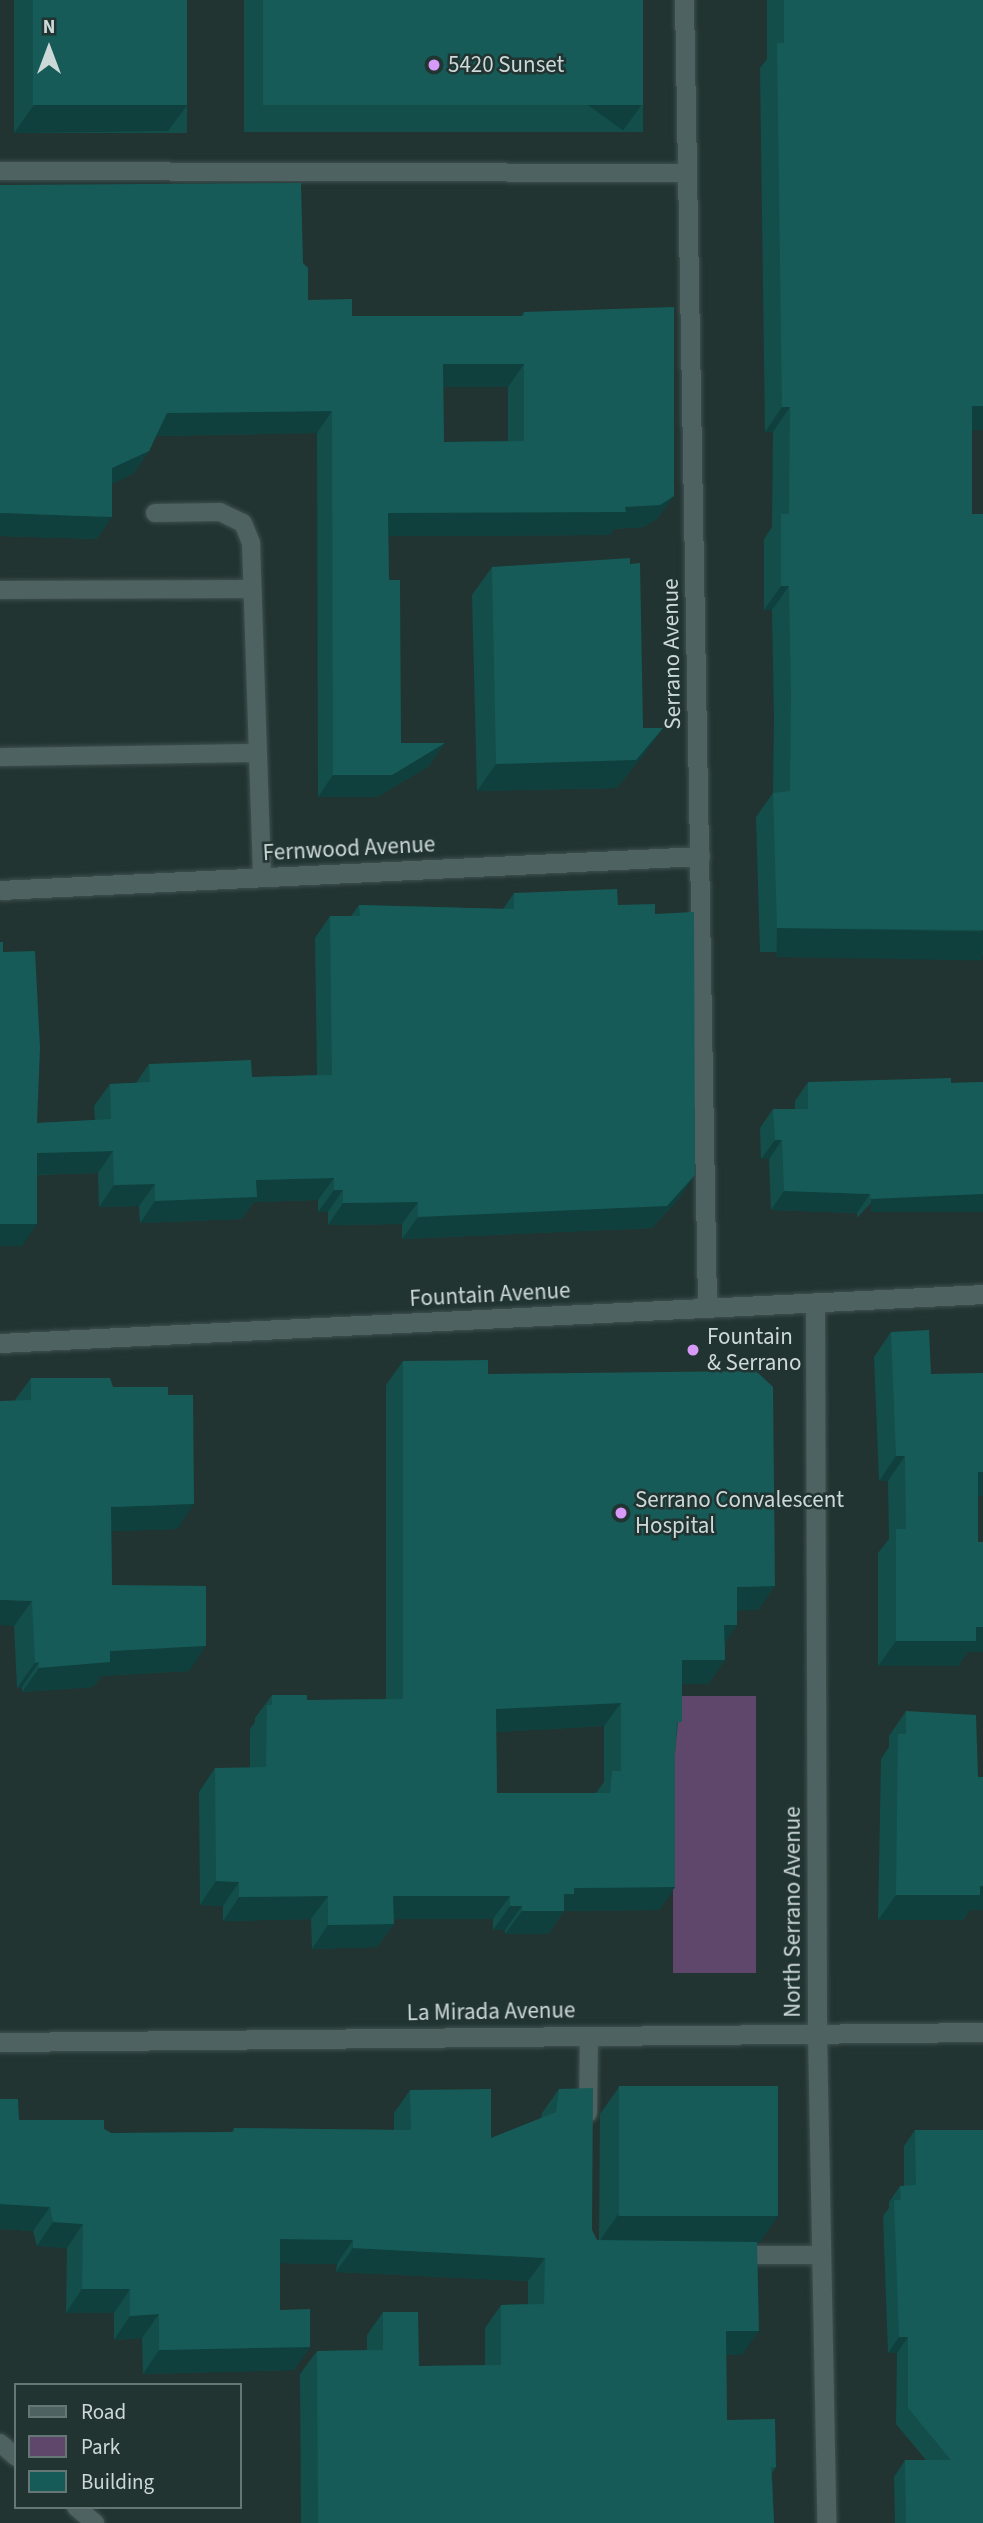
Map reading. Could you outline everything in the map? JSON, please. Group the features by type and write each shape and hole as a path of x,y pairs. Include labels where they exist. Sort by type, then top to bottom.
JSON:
{"street":[{"name":"Serrano Avenue","path":"684,0 707,1306"},
{"name":"Fernwood Avenue","path":"0,890 700,856"},
{"name":"Fountain Avenue","path":"0,1343 983,1294"},
{"name":"North Serrano Avenue","path":"814,1302 817,2033 826,2523"},
{"name":"La Mirada Avenue","path":"0,2042 983,2032"}],"lane":[{"path":"0,171 687,173"},
{"path":"155,513 220,512 243,523 251,544 262,877"},
{"path":"0,590 252,589"},
{"path":"0,757 257,753"},
{"path":"588,2132 589,2036"},
{"path":"713,2255 821,2255"},
{"path":"0,2443 14,2454"},
{"path":"78,2509 95,2523"}],"green space":[{"path":"673,1696 756,1696 756,1973 673,1973"}],"building":[{"path":"33,0 187,0 187,105 33,105"},
{"name":"5420 Sunset","path":"263,0 643,0 643,105 263,105"},
{"path":"784,0 983,0 983,406 972,406 972,514 983,514 983,930 777,928 773,793 790,791 791,694 789,586 781,586 781,514 789,514 790,407 782,407 777,43 784,43"},
{"path":"301,183 303,263 308,268 308,300 352,299 352,316 524,316 524,312 674,307 674,496 660,505 625,507 626,512 388,513 389,580 400,580 401,743 445,743 392,775 333,775 332,411 167,413 149,451 112,468 112,517 0,513 0,185","holes":["443,364 524,364 524,441 444,442"]},
{"path":"630,558 630,564 640,563 643,728 663,728 636,760 496,764 492,567"},
{"path":"617,889 618,905 655,904 655,914 694,912 695,1175 667,1206 418,1217 418,1202 343,1203 343,1190 334,1190 334,1178 256,1180 257,1197 155,1201 155,1184 114,1185 113,1151 37,1153 37,1224 0,1224 0,942 3,942 3,952 35,951 40,1048 37,1123 111,1119 110,1084 150,1082 149,1064 251,1060 252,1077 332,1075 330,916 360,916 359,905 514,909 514,893"},
{"path":"951,1078 951,1083 983,1082 983,1194 871,1199 870,1194 784,1191 782,1140 775,1140 773,1109 808,1109 808,1082"},
{"path":"929,1330 931,1374 983,1373 983,1472 978,1472 978,1542 983,1542 983,1627 976,1627 976,1641 896,1641 896,1529 906,1529 905,1456 896,1456 891,1332"},
{"path":"488,1360 488,1374 756,1371 773,1387 775,1586 737,1587 737,1625 724,1625 725,1660 682,1660 682,1722 677,1722 675,1753 675,1887 574,1888 574,1894 564,1894 564,1911 522,1911 522,1906 510,1906 510,1896 393,1896 394,1924 328,1925 328,1896 239,1897 239,1882 216,1881 215,1768 266,1767 267,1705 272,1705 272,1695 307,1695 307,1700 403,1699 403,1361","holes":["621,1703 621,1771 612,1771 610,1793 497,1793 496,1709"]},
{"path":"31,1378 110,1378 113,1387 168,1387 168,1395 193,1395 194,1504 111,1507 112,1585 206,1586 206,1646 110,1651 110,1662 39,1668 39,1662 35,1663 32,1601 0,1600 0,1401 31,1400"},
{"path":"906,1711 976,1715 978,1777 983,1777 983,1886 980,1886 980,1895 896,1895 898,1734 906,1734"},
{"path":"619,2086 778,2086 778,2216 619,2216"},
{"path":"593,2088 592,2230 597,2240 757,2242 759,2331 726,2331 727,2420 775,2419 776,2467 771,2467 774,2523 318,2523 317,2351 383,2350 383,2312 418,2312 419,2366 501,2365 501,2305 544,2304 545,2258 353,2248 353,2240 280,2239 280,2310 310,2309 310,2347 159,2350 159,2314 130,2316 130,2289 82,2289 83,2224 53,2222 50,2207 0,2204 0,2099 18,2099 19,2120 104,2120 104,2129 111,2133 234,2132 234,2128 411,2130 410,2090 491,2089 491,2138 556,2112 559,2089"},
{"path":"915,2130 983,2130 983,2523 906,2523 905,2460 951,2460 908,2408 908,2337 899,2337 894,2200 901,2200 900,2186 916,2185"}],"place":[{"name":"5420 Sunset","path":"434,65"},
{"name":"Fountain & Serrano","path":"693,1350"},
{"name":"Serrano Convalescent Hospital","path":"621,1513"}]}
